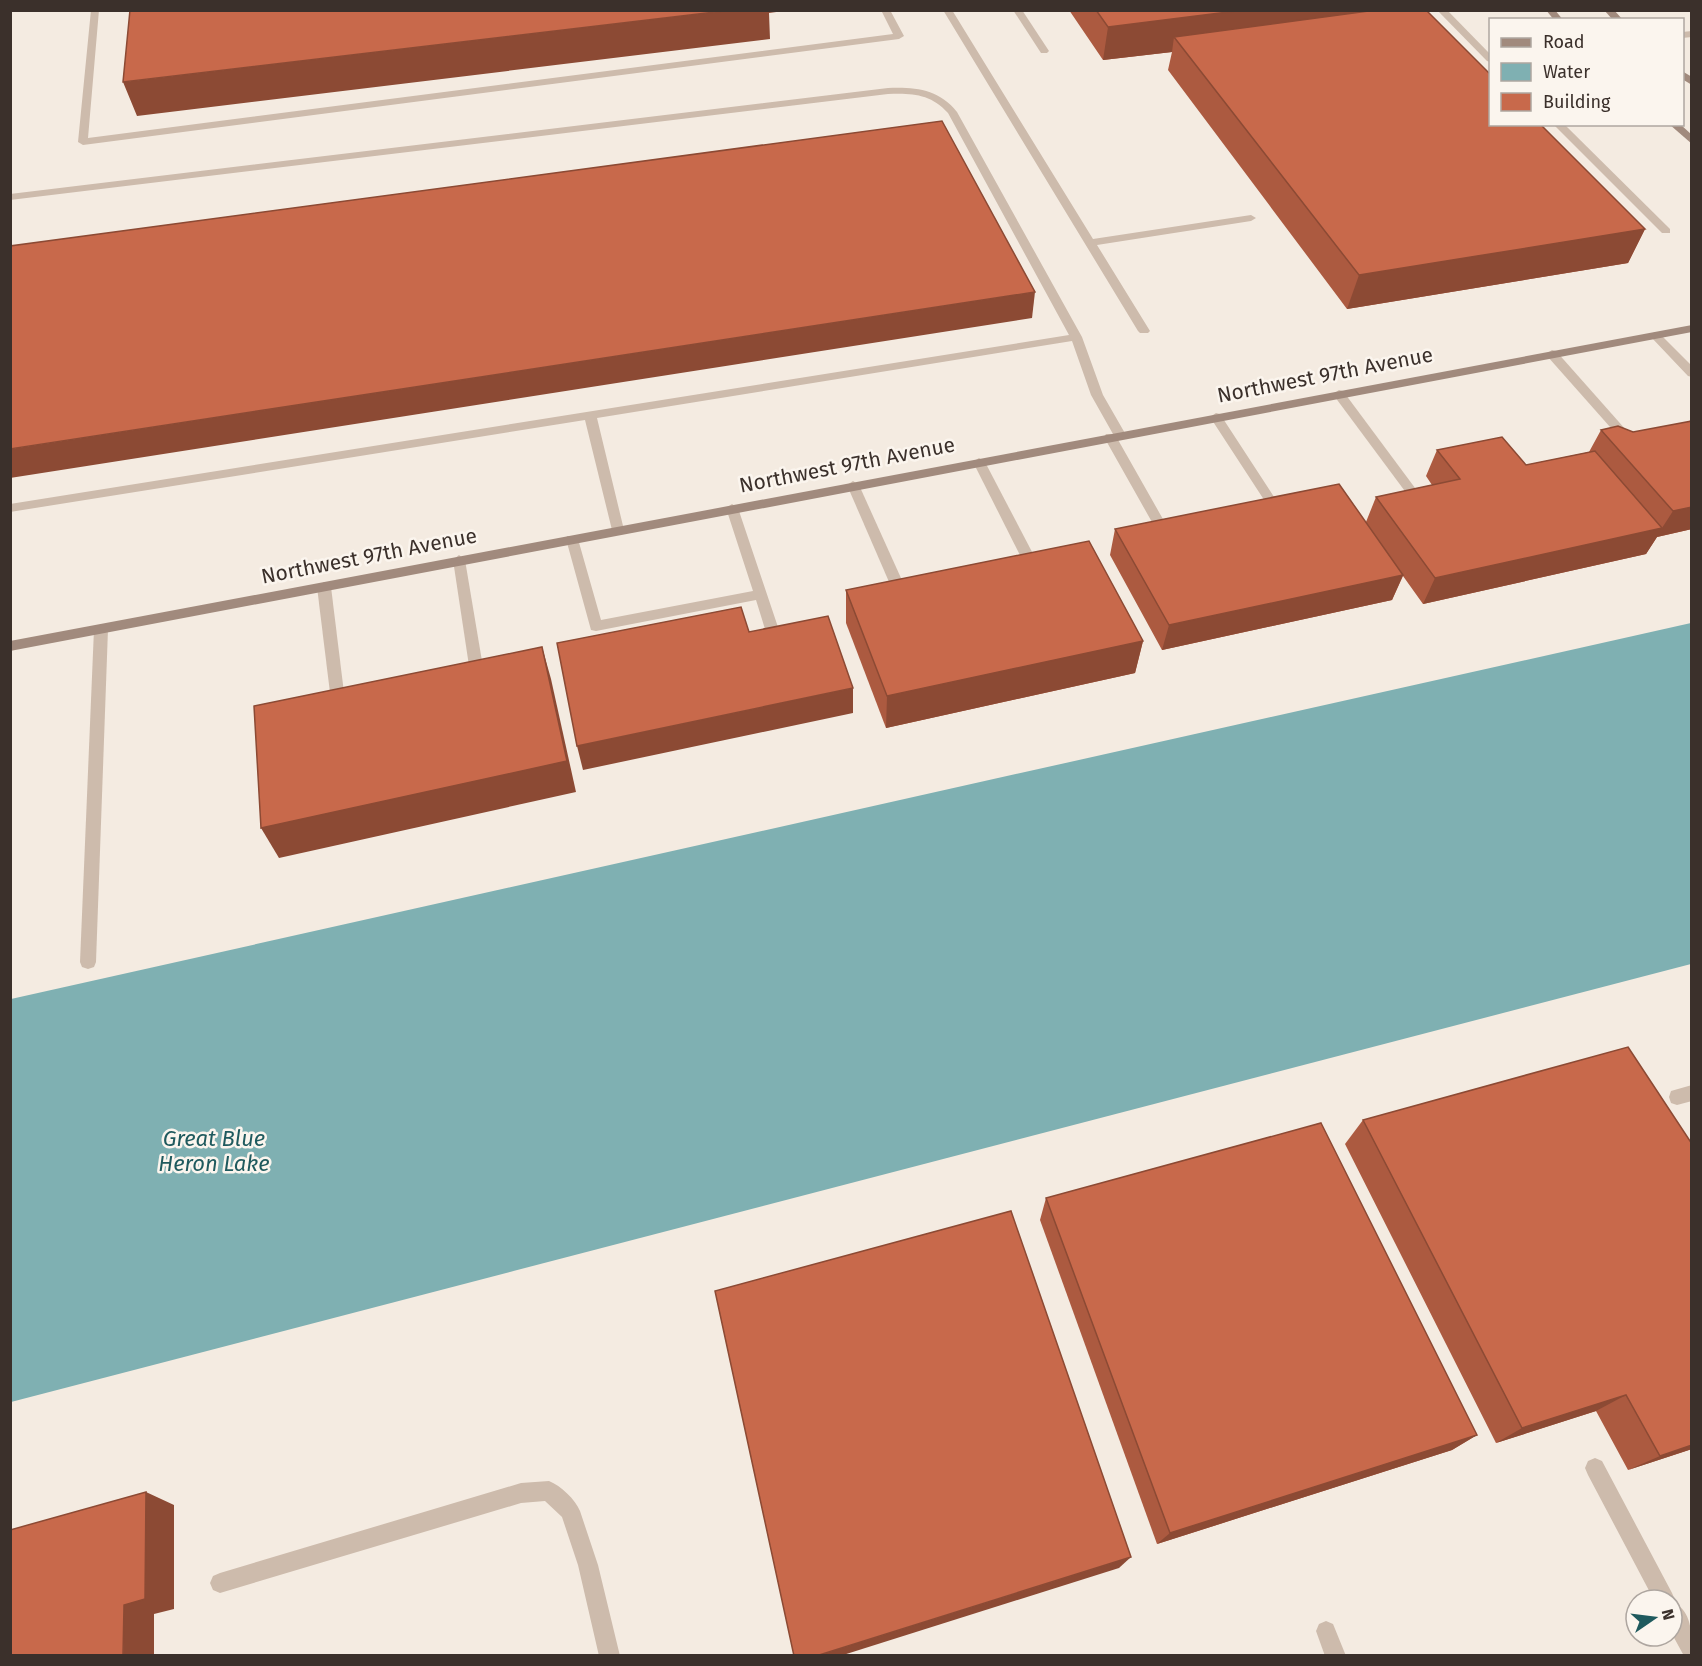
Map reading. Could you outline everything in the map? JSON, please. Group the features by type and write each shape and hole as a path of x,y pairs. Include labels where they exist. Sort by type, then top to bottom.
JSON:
{"street":[{"path":"1676,126 1692,141"},
{"name":"Northwest 97th Avenue","path":"10,646 1692,328"}],"lane":[{"path":"95,10 82,142 899,36 885,10"},
{"path":"947,10 1144,331"},
{"path":"1017,10 1044,51"},
{"path":"1440,10 1489,57"},
{"path":"10,196 888,91 918,91 931,94 944,100 952,112 1076,337 1115,436 1162,528"},
{"path":"1560,126 1666,231"},
{"path":"1090,243 1251,218"},
{"path":"1654,335 1692,373"},
{"path":"10,508 1076,337"},
{"path":"1552,354 1630,442"},
{"path":"1340,394 1414,495"},
{"path":"590,414 618,530"},
{"path":"1216,417 1274,506"},
{"path":"979,462 1036,573"},
{"path":"853,485 903,599"},
{"path":"732,508 776,642"},
{"path":"572,539 596,626 761,594"},
{"path":"459,560 478,682"},
{"path":"324,587 339,710"},
{"path":"88,962 101,629"},
{"path":"1594,1468 1659,1588"},
{"path":"220,1583 521,1493 549,1491 570,1511 588,1565 610,1656"},
{"path":"1326,1631 1336,1656"},
{"path":"1684,1635 1692,1650"}],"water":[{"name":"Great Blue Heron Lake","path":"1691,623 1691,964 11,1402 11,999"}],"building":[{"path":"130,10 732,10 123,82"},
{"path":"1096,10 1244,10 1108,27"},
{"path":"1376,10 1426,10 1489,73 1489,126 1542,126 1645,229 1359,275 1174,37"},
{"path":"942,121 1035,292 10,449 10,246"},
{"path":"1692,421 1692,507 1673,511 1601,430 1618,426 1633,432"},
{"path":"1502,437 1526,465 1595,451 1662,528 1435,578 1376,497 1460,479 1437,450"},
{"path":"1339,484 1403,575 1169,625 1115,529"},
{"path":"1089,541 1143,641 887,696 846,590"},
{"path":"741,607 749,632 828,616 853,688 577,746 557,643"},
{"path":"542,647 567,761 261,828 254,706"},
{"path":"1628,1047 1692,1144 1692,1445 1660,1456 1626,1395 1522,1428 1363,1120"},
{"path":"1321,1123 1477,1435 1170,1533 1046,1198"},
{"path":"1011,1211 1131,1557 816,1656 794,1656 715,1291"},
{"path":"146,1492 145,1599 124,1605 123,1656 10,1656 10,1530"}]}
